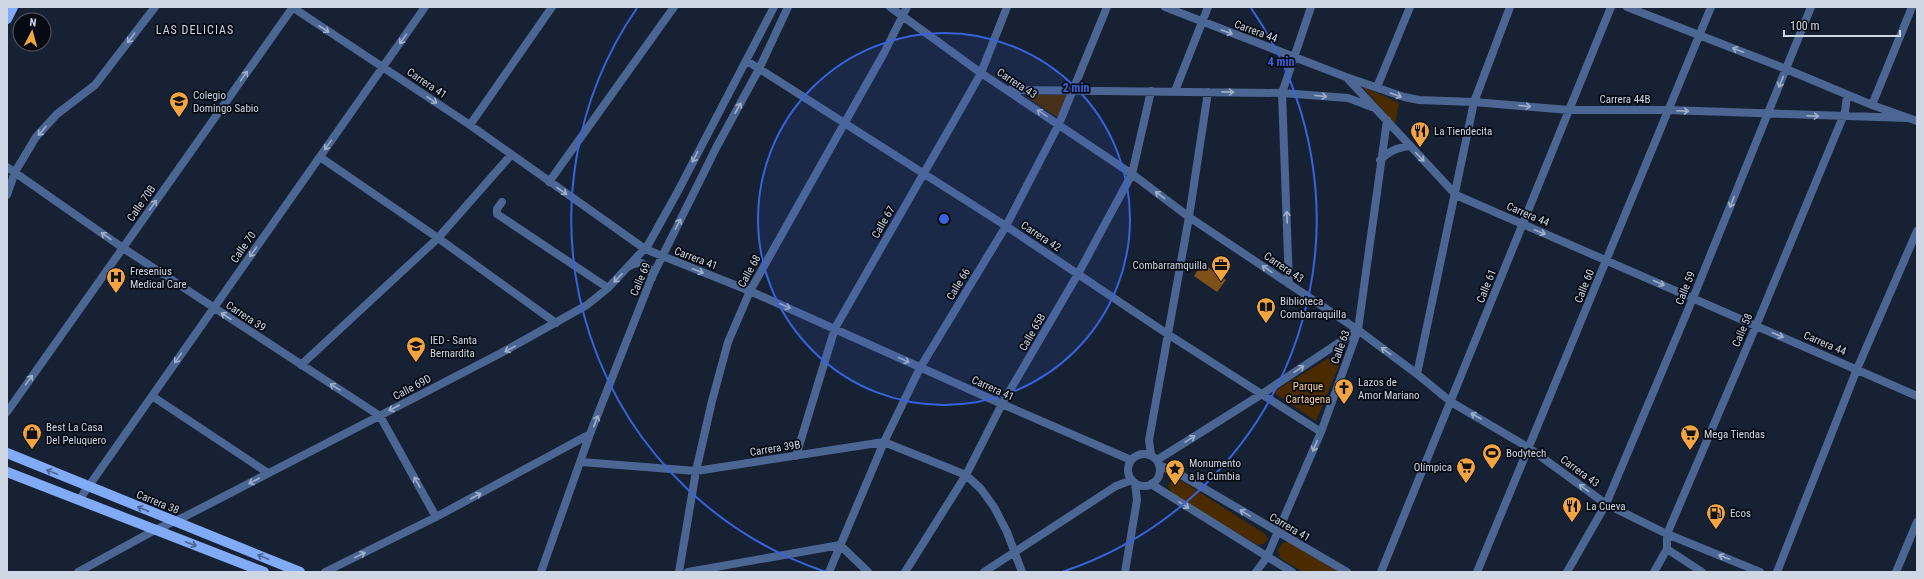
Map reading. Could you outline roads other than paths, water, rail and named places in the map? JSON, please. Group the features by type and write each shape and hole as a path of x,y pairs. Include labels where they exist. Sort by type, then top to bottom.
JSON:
{"main road":[{"path":"7,19 13,7"},
{"name":"Carrera 38","path":"7,453 300,572"},
{"path":"7,472 264,572"}],"street":[{"path":"7,195 15,172 36,137 57,114 95,85 155,7"},
{"name":"Carrera 41","path":"292,7 470,125 644,249 750,290 920,368 1131,460"},
{"name":"Calle 70B","path":"7,412 292,7"},
{"name":"Calle 70","path":"79,500 425,7"},
{"path":"470,125 552,7"},
{"path":"549,182 674,7"},
{"name":"Calle 69","path":"644,249 677,193 774,7"},
{"name":"Calle 69","path":"541,572 590,434 652,279 716,148 759,69 788,7"},
{"name":"Carrera 43","path":"890,7 981,73 1132,174 1189,217 1358,330 1417,374 1451,402 1529,448 1606,504 1667,534 1760,572"},
{"name":"Calle 68","path":"679,572 696,471 712,401 728,342 750,290 845,123 907,7"},
{"name":"Calle 67","path":"796,456 835,328 981,73 1007,7"},
{"name":"Calle 66","path":"829,572 884,442 920,368 1006,226 1059,124 1107,7"},
{"name":"Carrera 44","path":"1165,7 1202,23 1346,76 1409,146 1456,195 1917,396"},
{"path":"1175,91 1208,7"},
{"path":"1289,284 1282,93 1293,56 1311,7"},
{"path":"1377,87 1410,7"},
{"path":"1417,374 1456,195 1474,102 1510,7"},
{"name":"Calle 61","path":"1382,572 1610,7"},
{"path":"1628,7 1786,69 1872,105 1917,121"},
{"name":"Calle 60","path":"1476,572 1529,448 1711,7"},
{"name":"Calle 59","path":"1568,572 1606,504 1693,298 1811,7"},
{"path":"1872,105 1912,7"},
{"name":"Carrera 42","path":"747,61 1006,226 1169,335 1321,432"},
{"name":"Carrera 44B","path":"1346,76 1404,97 1419,100 1474,102 1569,110 1668,110 1908,118"},
{"path":"1008,90 1282,93 1348,98 1376,109"},
{"name":"Calle 65B","path":"905,572 966,475 1002,404 1078,274 1132,174 1151,91"},
{"path":"1116,486 1128,470 1131,460 1138,455 1149,440 1169,335 1208,92"},
{"name":"Calle 58","path":"1654,572 1667,549 1667,534 1756,326 1843,116 1848,95"},
{"name":"Calle 63","path":"1256,572 1267,557 1321,432 1358,330 1380,161 1387,120"},
{"path":"703,142 716,148"},
{"path":"1380,161 1388,152 1396,148 1409,146"},
{"path":"300,365 438,238 511,155"},
{"path":"320,157 438,238 556,324"},
{"name":"Carrera 39","path":"7,167 123,248 380,416 436,516"},
{"path":"502,202 497,209 497,214 608,288"},
{"path":"1777,572 1857,369 1917,231"},
{"name":"Calle 69D","path":"78,572 154,530 380,416 556,324 587,305 608,288 630,266 644,249"},
{"path":"630,266 636,263 646,264 652,272 652,279"},
{"path":"1138,455 1156,460 1262,394 1358,330"},
{"path":"152,396 268,473"},
{"path":"325,572 436,516 590,434"},
{"path":"1137,500 1160,474 1149,440"},
{"path":"884,442 966,475 981,489 994,507 1014,550 1022,572"},
{"name":"Carrera 39B","path":"582,460 696,471 884,442"},
{"path":"570,446 578,450 582,460"},
{"name":"Carrera 41","path":"1156,460 1278,533 1347,572"},
{"path":"1125,572 1137,500 1133,481 1128,470"},
{"path":"984,572 1014,550 1116,486 1133,481 1149,485 1292,572"},
{"path":"1896,572 1917,522"},
{"path":"688,572 840,545 868,572"},
{"path":"1667,549 1702,572"}],"place":[{"name":"Colegio Domingo Sabio","path":"179,118"},
{"name":"La Tiendecita","path":"1420,148"},
{"name":"Combarramquilla","path":"1221,282"},
{"name":"Fresenius Medical Care","path":"116,294"},
{"name":"Biblioteca Combarraquilla","path":"1266,324"},
{"name":"IED - Santa Bernardita","path":"416,363"},
{"name":"Lazos de Amor Mariano","path":"1344,405"},
{"name":"Best La Casa Del Peluquero","path":"32,450"},
{"name":"Mega Tiendas","path":"1690,451"},
{"name":"Bodytech","path":"1492,470"},
{"name":"Olímpica","path":"1466,484"},
{"name":"Monumento a la Cumbia","path":"1175,486"},
{"name":"La Cueva","path":"1572,523"},
{"name":"Ecos","path":"1716,530"}],"district":[{"name":"LAS DELICIAS","path":"195,30"}],"park label":[{"name":"Parque Cartagena","path":"1308,392"}]}
